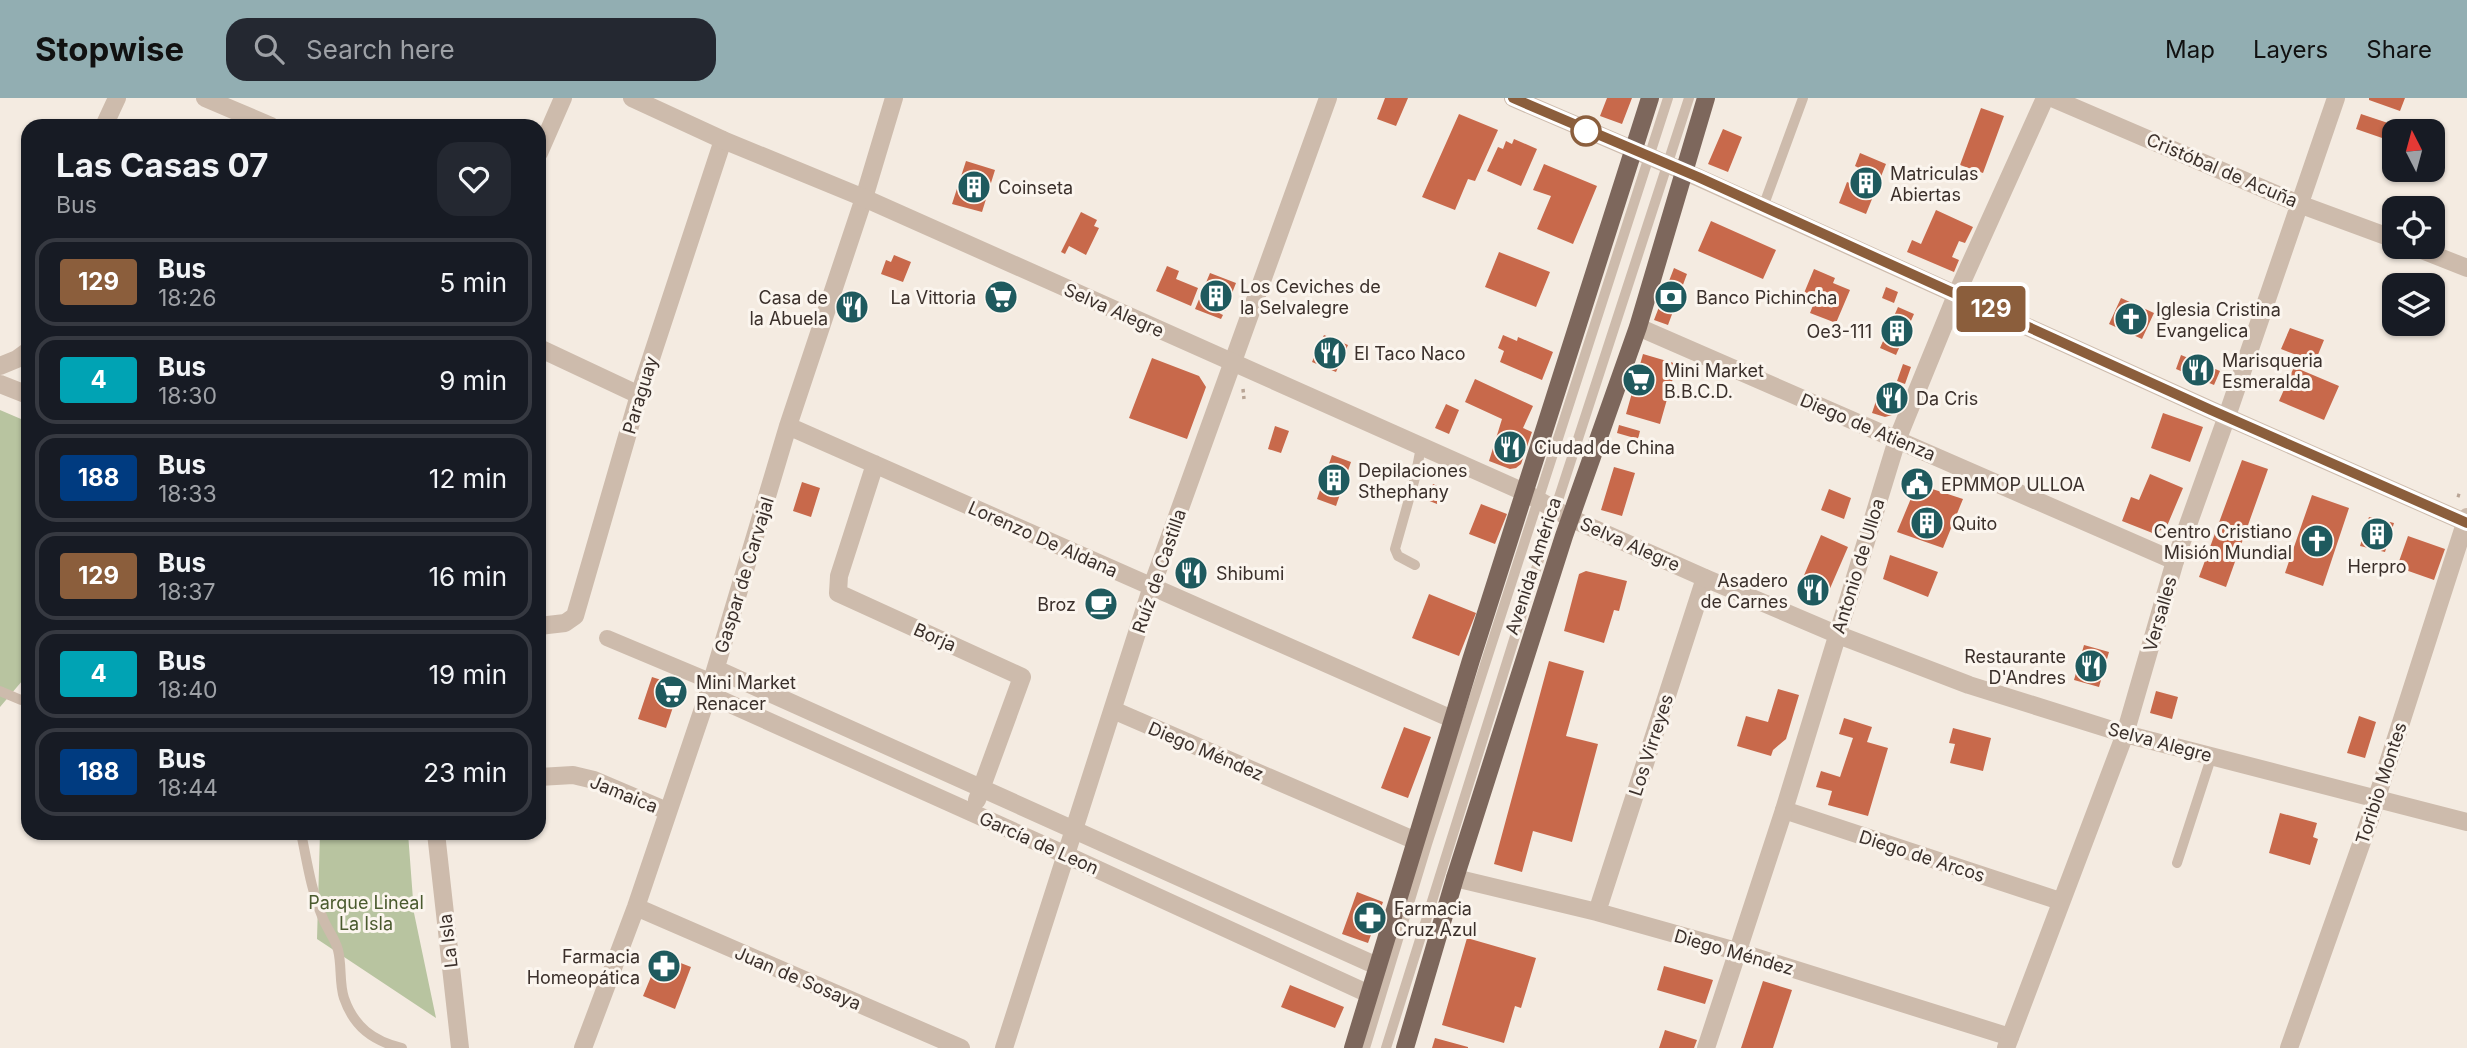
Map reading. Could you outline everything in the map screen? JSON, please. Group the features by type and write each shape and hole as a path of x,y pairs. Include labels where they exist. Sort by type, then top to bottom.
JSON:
{"main road":[{"name":"Avenida América","path":"1405,1048 1455,878 1632,151 1650,98"},
{"name":"Avenida América","path":"1353,1048 1452,719 1547,505 1638,327 1676,169 1706,98"}],"street":[{"path":"107,119 117,98"},
{"path":"205,98 254,119"},
{"path":"546,138 564,98"},
{"name":"Selva Alegre","path":"632,98 723,140 864,198 1421,447 1705,578 1836,634 1969,685 2125,734 2467,822"},
{"name":"Gaspar de Carvajal","path":"583,1048 636,907 712,682 788,426 864,198 894,98"},
{"name":"Ruíz de Castilla","path":"1004,1048 1152,586 1328,98"},
{"path":"1513,98 2466,521"},
{"name":"Antonio de Ulloa","path":"1706,1048 1784,810 1897,440 1957,293 2045,98"},
{"name":"Cristóbal de Acuña","path":"2052,98 2300,204 2382,235"},
{"name":"Versalles","path":"2008,1043 2125,734 2175,561 2336,98"},
{"name":"Paraguay","path":"546,625 565,623 575,616 639,395 723,140"},
{"path":"2444,259 2467,268"},
{"name":"Diego de Atienza","path":"1638,327 2175,561"},
{"path":"546,351 639,395"},
{"path":"0,366 21,356"},
{"path":"0,384 21,392"},
{"name":"Lorenzo De Aldana","path":"788,426 1452,719"},
{"name":"Borja","path":"875,464 839,576 838,593 1022,677 972,813"},
{"name":"Toribio Montes","path":"2289,1048 2377,798 2466,521"},
{"name":"Los Virreyes","path":"1597,912 1705,578"},
{"path":"607,638 712,682"},
{"name":"García de Leon","path":"712,682 980,789 1377,966"},
{"name":"García de Leon","path":"712,682 972,813 1369,994"},
{"name":"Diego Méndez","path":"1113,710 1416,841"},
{"name":"Jamaica","path":"546,777 573,775 594,780 667,811"},
{"name":"Diego de Arcos","path":"1784,810 2060,901"},
{"name":"La Isla","path":"437,840 460,1048"},
{"name":"Diego Méndez","path":"1455,878 1597,912 1736,951 2008,1043"},
{"name":"Juan de Sosaya","path":"636,907 961,1048"}],"lane":[{"path":"1386,1048 1668,98"},
{"path":"1364,1048 1427,845 1547,505 1676,169 1689,98"},
{"path":"1763,207 1802,98"},
{"path":"1415,565 1398,556 1395,549 1421,447"},
{"path":"0,691 21,700"},
{"path":"2177,863 2212,755"},
{"path":"302,840 322,918 338,949 344,997 366,1033 382,1043 402,1048"}],"green space":[{"path":"0,410 21,419 21,682 0,707"},
{"name":"Parque Lineal La Isla","path":"320,840 409,840 414,913 436,1018 317,939"}],"building":[{"path":"1385,98 1408,98 1396,126 1377,119"},
{"path":"1607,98 1632,98 1622,124 1600,116"},
{"path":"2369,98 2405,98 2400,111"},
{"path":"1981,108 2004,116 1983,173 1960,165"},
{"path":"1459,114 1498,130 1475,181 1468,179 1455,210 1422,197"},
{"path":"2361,114 2382,121 2382,138 2356,129"},
{"path":"1723,129 1742,137 1728,172 1708,164"},
{"path":"1514,139 1537,149 1521,186 1487,171 1498,147 1503,149 1506,141 1512,144"},
{"name":"Matriculas Abiertas","path":"1860,153 1886,164 1866,214 1839,203 1847,182 1852,184 1859,168 1855,166"},
{"name":"Coinseta","path":"966,161 995,170 982,212 952,204"},
{"path":"1544,164 1597,186 1573,244 1537,229 1551,196 1533,190"},
{"path":"1936,210 1973,227 1965,243 1959,241 1952,257 1959,260 1954,272 1907,252 1912,240 1921,244"},
{"path":"1081,212 1097,220 1094,226 1099,228 1086,255 1069,246 1065,254 1061,252"},
{"path":"1711,221 1776,250 1763,279 1698,251"},
{"path":"1499,252 1550,272 1536,307 1485,287"},
{"path":"894,255 911,262 903,282 881,274 886,260 891,262"},
{"path":"1167,266 1179,271 1176,279 1198,288 1191,306 1156,291"},
{"name":"Banco Pichincha","path":"1674,268 1687,274 1668,325 1654,320"},
{"path":"1814,269 1835,278 1833,283 1850,290 1836,323 1810,313 1814,303 1802,298"},
{"name":"Los Ceviches de la Selvalegre","path":"1210,273 1236,283 1225,311 1220,309 1219,313 1223,315 1221,319 1195,309"},
{"path":"1886,287 1898,292 1894,303 1882,298"},
{"name":"Iglesia Cristina Evangelica","path":"2121,298 2154,313 2142,339 2109,324"},
{"name":"Oe3-111","path":"1898,307 1914,314 1896,355 1880,348"},
{"path":"2290,328 2324,340 2315,362 2281,349"},
{"name":"El Taco Naco","path":"1324,335 1348,345 1336,372 1312,362"},
{"path":"1503,335 1517,341 1518,337 1553,352 1542,380 1500,362 1504,351 1498,348"},
{"path":"1643,354 1677,364 1660,424 1626,414"},
{"name":"Marisqueria Esmeralda","path":"2181,355 2220,371 2214,385 2176,369"},
{"path":"1152,358 1199,376 1206,387 1187,439 1129,418"},
{"path":"1903,364 1911,367 1905,384 1897,381"},
{"path":"2294,367 2339,386 2324,420 2279,401"},
{"path":"1475,379 1533,406 1523,428 1532,432 1521,464 1516,468 1510,469 1489,461 1502,419 1465,402"},
{"path":"1889,392 1899,395 1892,415 1885,417 1872,413 1877,398 1886,401"},
{"path":"1446,404 1459,410 1449,434 1435,428"},
{"path":"2163,413 2203,427 2190,462 2151,448"},
{"path":"1619,425 1640,431 1638,439 1617,433"},
{"path":"1275,426 1289,431 1281,453 1268,449"},
{"name":"Depilaciones Sthephany","path":"1332,455 1351,462 1336,506 1317,499"},
{"path":"2242,460 2268,469 2226,587 2199,577"},
{"path":"1614,467 1635,473 1622,516 1601,510"},
{"path":"2150,474 2183,488 2167,526 2155,534 2122,521 2131,497 2139,500"},
{"path":"802,482 820,488 811,517 793,511"},
{"path":"1433,484 1444,489 1437,504 1427,500"},
{"name":"Quito","path":"1917,484 1963,499 1943,548 1897,532"},
{"path":"1829,489 1851,498 1844,519 1821,510"},
{"name":"Centro Cristiano Misión Mundial","path":"2312,495 2349,508 2323,586 2285,573"},
{"path":"1481,504 1507,514 1495,544 1469,534"},
{"name":"Herpro","path":"2369,517 2394,523 2385,552 2360,546"},
{"path":"1821,535 1848,547 1825,600 1818,601 1797,592"},
{"path":"2408,536 2445,549 2434,580 2397,567"},
{"path":"1890,555 1938,572 1928,597 1883,579"},
{"path":"1586,571 1627,581 1619,611 1614,610 1604,643 1564,631 1579,574"},
{"path":"1429,594 1476,613 1459,656 1412,638"},
{"name":"Restaurante D'Andres","path":"2084,645 2109,652 2099,687 2074,680"},
{"path":"1549,661 1584,671 1566,736 1598,744 1572,842 1533,831 1522,872 1494,864"},
{"path":"652,677 680,686 666,728 638,719"},
{"path":"1778,689 1799,695 1786,739 1773,750 1771,756 1737,746 1746,716 1768,722"},
{"path":"2156,691 2178,697 2172,719 2150,713"},
{"path":"2359,716 2376,722 2365,758 2347,753"},
{"path":"1844,718 1872,727 1867,742 1888,748 1868,816 1828,805 1832,791 1816,787 1821,771 1840,777 1853,738 1839,734"},
{"path":"1404,727 1431,737 1408,798 1381,788"},
{"path":"1953,728 1991,738 1983,771 1950,763 1955,744 1949,743"},
{"path":"2280,813 2317,823 2313,837 2318,839 2310,865 2269,853"},
{"path":"1357,892 1383,902 1368,943 1342,934"},
{"path":"1467,938 1536,958 1521,1008 1515,1006 1504,1043 1442,1025"},
{"path":"660,955 691,967 675,1009 643,996"},
{"path":"1664,966 1713,980 1705,1004 1657,990"},
{"path":"1763,981 1792,990 1773,1048 1741,1048"},
{"path":"1290,985 1344,1007 1335,1028 1281,1007"},
{"path":"1665,1030 1697,1040 1694,1048 1659,1048"},
{"path":"1435,1038 1468,1047 1468,1048 1432,1048"}],"bus line":[{"name":"129","path":"1513,98 1698,177 2467,523"}],"place":[{"name":"Matriculas Abiertas","path":"1866,183"},
{"name":"Coinseta","path":"974,187"},
{"name":"Los Ceviches de la Selvalegre","path":"1216,296"},
{"name":"La Vittoria","path":"1001,297"},
{"name":"Banco Pichincha","path":"1671,297"},
{"name":"Casa de la Abuela","path":"852,307"},
{"name":"Iglesia Cristina Evangelica","path":"2131,319"},
{"name":"Oe3-111","path":"1897,331"},
{"name":"El Taco Naco","path":"1330,353"},
{"name":"Marisqueria Esmeralda","path":"2198,370"},
{"name":"Mini Market B.B.C.D.","path":"1639,380"},
{"name":"Da Cris","path":"1892,398"},
{"name":"Ciudad de China","path":"1510,447"},
{"name":"Depilaciones Sthephany","path":"1334,480"},
{"name":"EPMMOP ULLOA","path":"1917,484"},
{"name":"Quito","path":"1927,523"},
{"name":"Herpro","path":"2377,534"},
{"name":"Centro Cristiano Misión Mundial","path":"2317,541"},
{"name":"Shibumi","path":"1191,573"},
{"name":"Asadero de Carnes","path":"1813,590"},
{"name":"Broz","path":"1101,604"},
{"name":"Restaurante D'Andres","path":"2091,666"},
{"name":"Mini Market Renacer","path":"671,692"},
{"name":"Farmacia Cruz Azul","path":"1370,918"},
{"name":"Farmacia Homeopática","path":"664,966"}]}
